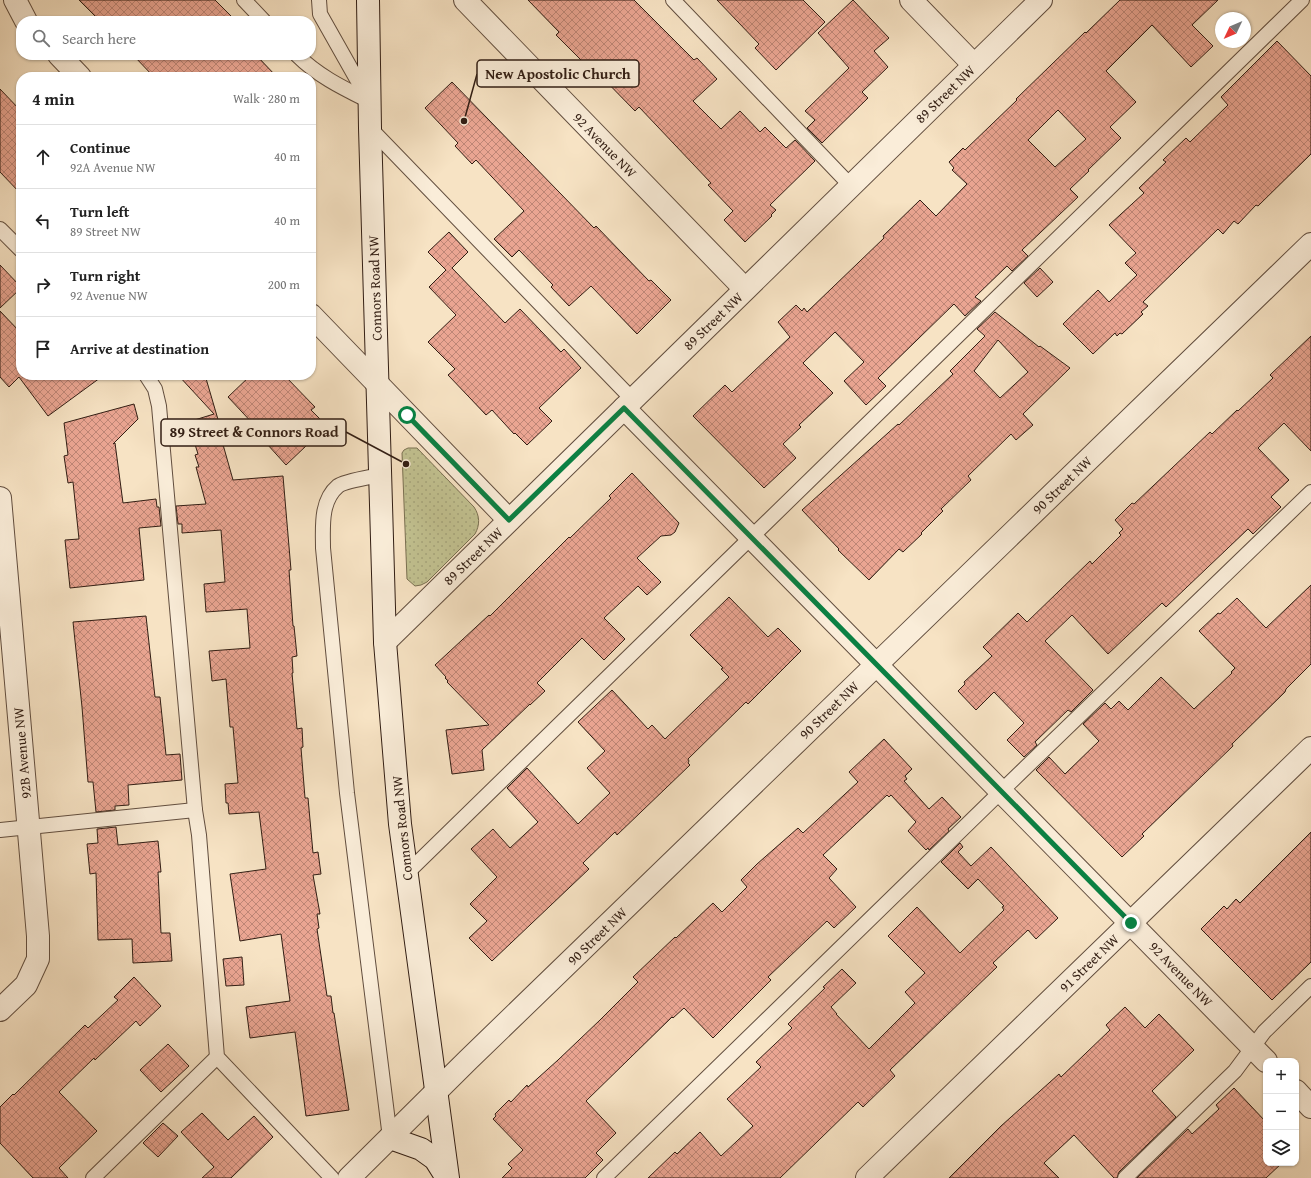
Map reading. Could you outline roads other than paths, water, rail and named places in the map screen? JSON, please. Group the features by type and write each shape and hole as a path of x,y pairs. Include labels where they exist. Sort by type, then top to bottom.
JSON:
{"street":[{"path":"0,10 10,0"},
{"path":"15,0 23,16"},
{"name":"Connors Road NW","path":"368,0 369,100 385,642 400,824 448,1178"},
{"name":"92 Avenue NW","path":"465,0 745,290"},
{"path":"911,0 974,65"},
{"name":"89 Street NW","path":"385,642 1041,0"},
{"path":"64,60 75,72"},
{"name":"90 Street NW","path":"349,1178 1311,244"},
{"path":"316,320 509,520"},
{"name":"92 Avenue NW","path":"628,404 752,538 1260,1054"},
{"name":"92B Avenue NW","path":"0,498 38,936 38,959 26,985 0,1010"},
{"name":"91 Street NW","path":"867,1178 1311,748"},
{"path":"1299,1094 1311,1107"},
{"path":"390,1138 421,1149 435,1159 448,1178"}],"lane":[{"path":"244,0 259,16"},
{"name":"Connors Road NW","path":"319,0 320,14 369,100"},
{"path":"673,0 851,186"},
{"path":"406,874 1302,0"},
{"path":"302,60 332,83 369,100"},
{"path":"370,128 628,404"},
{"path":"0,229 16,245"},
{"path":"149,380 155,389 159,406 195,810 200,843 217,1057 332,1178"},
{"path":"380,475 338,486 330,497 324,513 323,548 347,793 390,1138"},
{"path":"604,1178 1001,791 1311,492"},
{"path":"0,830 195,810"},
{"path":"1125,1178 1235,1071 1260,1054 1264,1032 1311,986"},
{"path":"92,1178 217,1057"}],"place":[{"name":"New Apostolic Church","path":"464,121"},
{"name":"89 Street & Connors Road","path":"406,464"}]}
